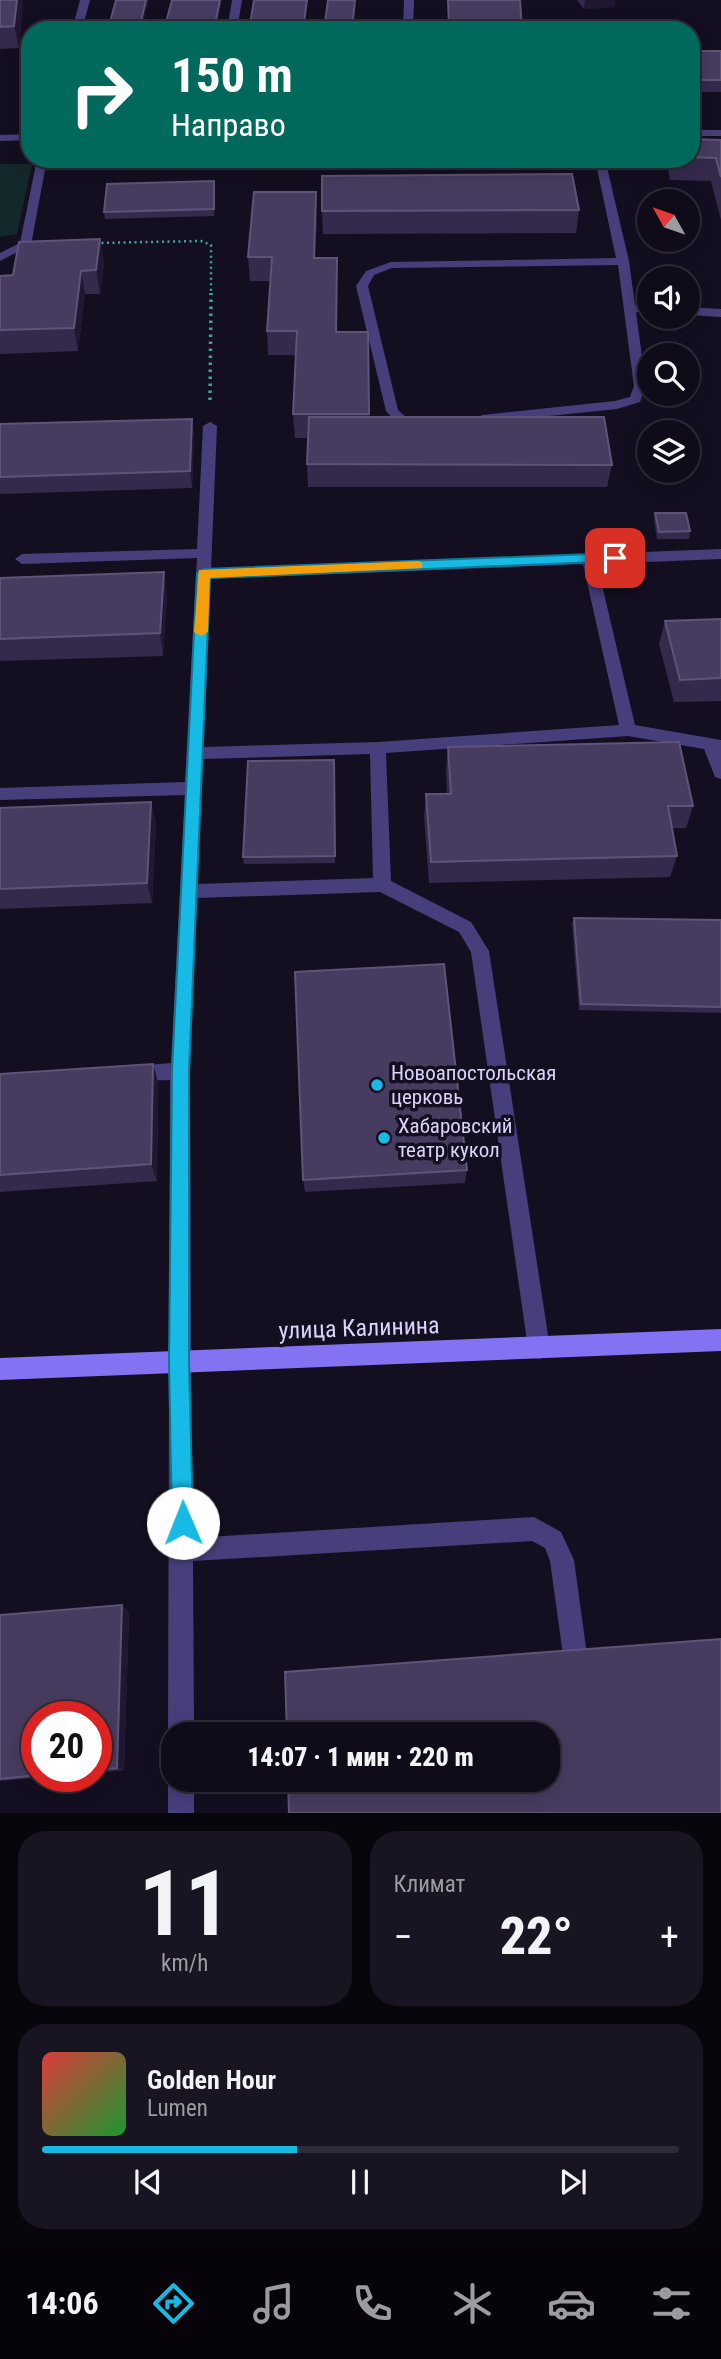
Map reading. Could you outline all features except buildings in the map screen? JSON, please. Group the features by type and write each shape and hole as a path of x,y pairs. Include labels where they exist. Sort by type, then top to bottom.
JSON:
{"main road":[{"name":"улица Калинина","path":"0,1369 721,1340"}],"street":[{"path":"79,21 85,0"},
{"path":"234,21 237,0"},
{"path":"408,21 409,0"},
{"path":"700,133 721,133"},
{"path":"0,138 21,137"},
{"path":"0,258 25,245 40,168"},
{"path":"466,421 617,405 635,399 640,386 623,261 602,168"},
{"path":"439,424 425,425 403,421 392,411 362,286 370,273 391,265 623,261"},
{"path":"628,309 637,309"},
{"path":"700,312 721,313"},
{"path":"181,1722 183,1550 179,1362 180,1071 210,426"},
{"path":"22,559 205,553"},
{"path":"204,573 721,554"},
{"path":"589,559 628,730"},
{"path":"195,753 377,748 628,730 716,746 721,774"},
{"path":"377,748 382,885"},
{"path":"0,794 194,788"},
{"path":"189,891 382,885 465,927 480,951 539,1348"},
{"path":"111,1074 180,1071"},
{"path":"183,1550 534,1529 553,1540 562,1560 575,1655"},
{"path":"181,1792 181,1813"}],"path":[{"path":"93,243 201,241 211,245 210,426"}],"green space":[{"path":"0,164 21,164 21,168 31,168 17,234 0,237"}],"slow traffic":[{"path":"201,632 204,573 418,565"}],"place":[{"name":"Новоапостольская церковь","path":"377,1085"},
{"name":"Хабаровский театр кукол","path":"384,1138"}],"route":[{"path":"183,1523 179,1362 180,1071 204,573 615,558"}]}
